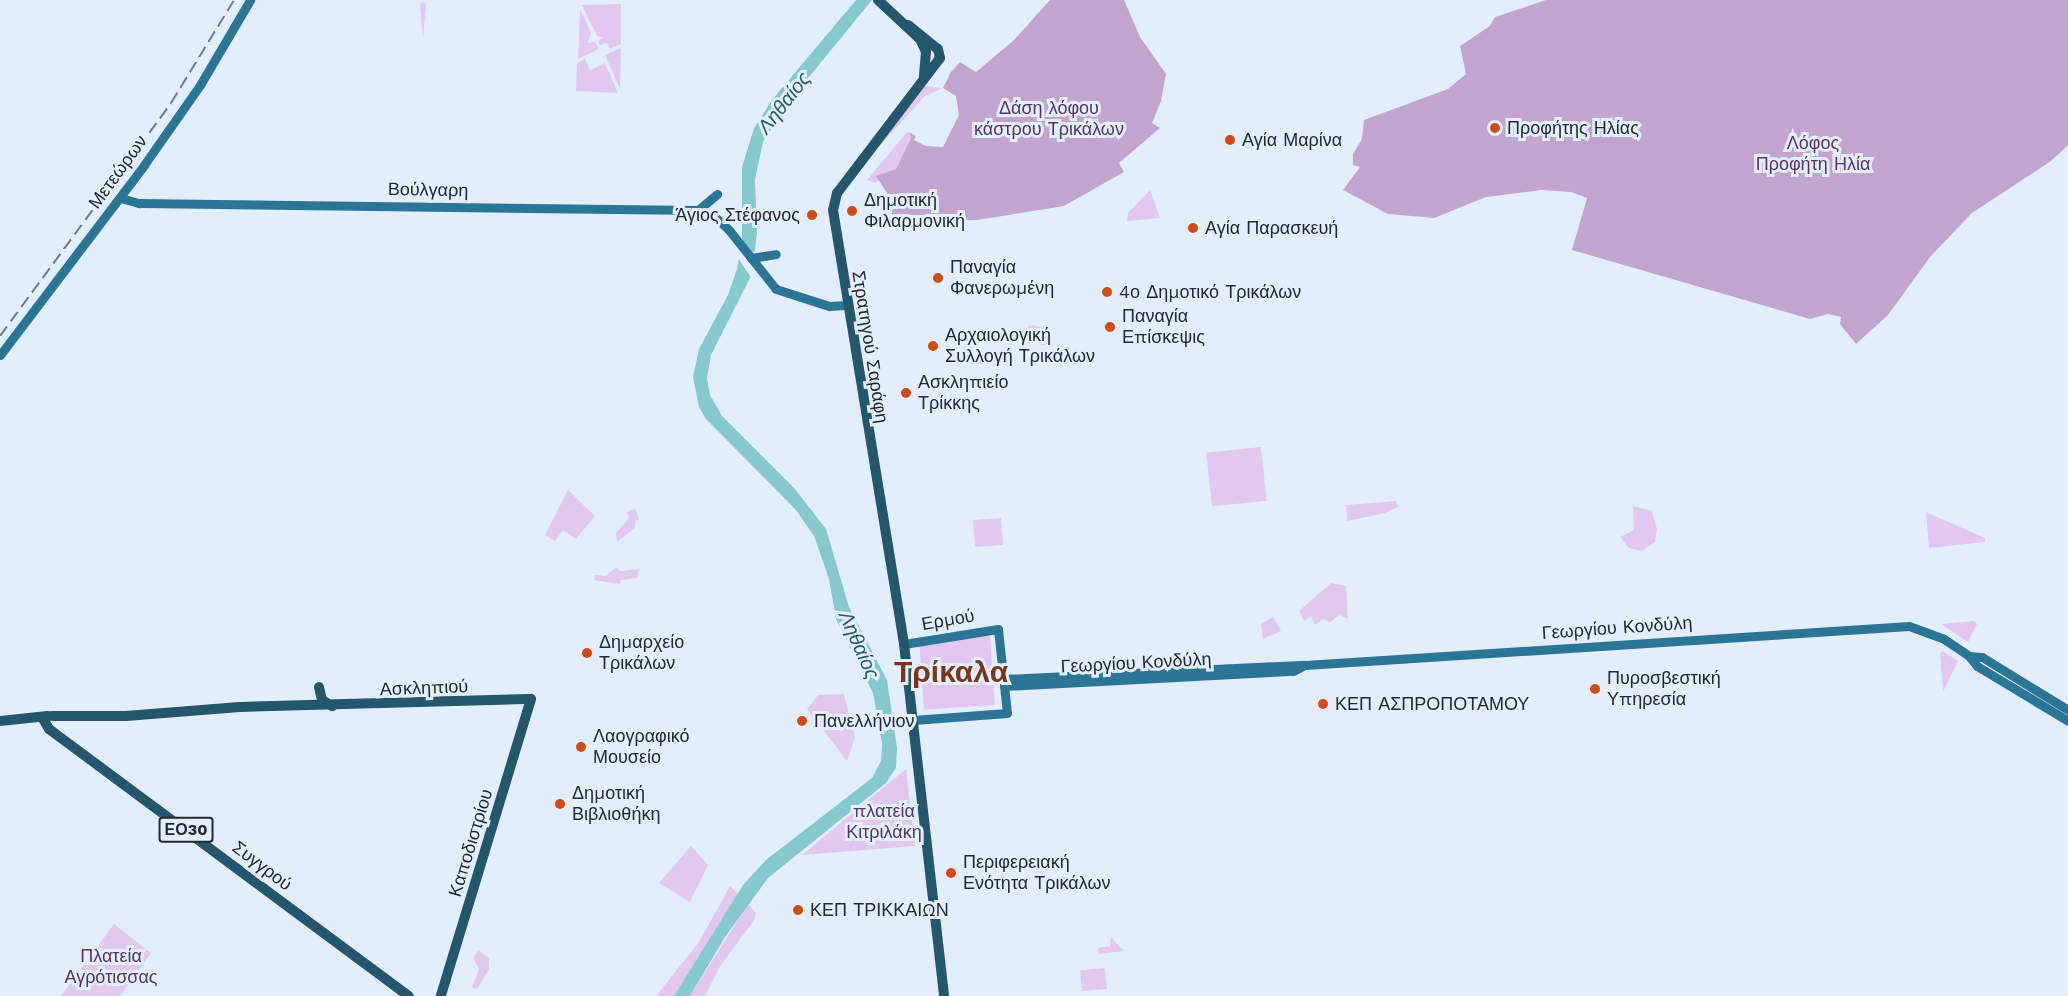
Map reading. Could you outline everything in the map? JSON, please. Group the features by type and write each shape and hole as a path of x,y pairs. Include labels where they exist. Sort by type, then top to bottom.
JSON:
{"main road":[{"name":"Μετεώρων","path":"0,355 121,198 200,85 250,0"},
{"name":"Στρατηγού Σαράφη","path":"882,3 908,25 931,55 921,82 834,199 847,305 904,644 944,996"},
{"path":"698,210 717,194"},
{"name":"Βούλγαρη","path":"121,198 139,203 698,210 723,224 751,258"},
{"path":"772,256 751,258 770,285 785,293 829,306 847,305"},
{"name":"Γεωργίου Κονδύλη","path":"1004,683 1293,671 1305,665 1904,626 1930,632 1969,656"},
{"name":"Ερμού","path":"904,644 998,628 1004,683"},
{"path":"1969,656 1982,657 2068,710"},
{"path":"1969,656 1977,666 2068,722"},
{"path":"913,720 1007,713 1004,683"},
{"path":"319,687 322,700 329,705"},
{"name":"Ασκληπιού","path":"0,716 526,699"},
{"name":"Καποδιστρίου","path":"441,996 526,699"},
{"name":"Ασκληπιού","path":"0,721 42,716"},
{"name":"Συγγρού","path":"42,716 49,729 409,996"}],"green space":[{"name":"Δάση λόφου κάστρου Τρικάλων","path":"1050,0 1124,0 1140,37 1166,74 1161,101 1152,123 1160,128 1119,163 1124,172 1064,206 977,220 908,222 890,213 882,204 888,204 887,193 876,176 896,169 911,138 909,132 916,136 914,140 926,146 943,147 959,115 956,96 943,88 951,72 960,62 976,72 1014,40"},
{"name":"Λόφος Προφήτη Ηλία","path":"1546,0 2068,0 2068,145 2051,161 1972,213 1930,257 1888,315 1856,344 1840,324 1841,317 1828,314 1810,319 1572,250 1587,198 1571,192 1541,190 1486,197 1434,218 1388,214 1343,190 1360,167 1353,165 1353,154 1362,139 1364,120 1448,89 1466,74 1460,46 1490,26 1495,17"},
{"path":"424,2 426,5 423,40 420,4"},
{"path":"621,4 621,44 610,49 607,43 600,45 598,41 603,38 597,36 582,5"},
{"path":"580,9 591,33 588,43 595,42 599,49 578,59"},
{"path":"621,48 620,89 605,55"},
{"path":"585,59 590,70 605,63 618,93 576,91 577,63"},
{"path":"923,86 943,88 925,96 875,151"},
{"path":"908,131 911,138 896,169 875,183 867,180"},
{"path":"1150,190 1160,218 1127,221 1128,213"},
{"path":"1033,325 1052,330 1048,346 1024,341 1028,326"},
{"path":"1261,447 1267,501 1212,506 1206,453"},
{"path":"568,490 595,516 576,539 563,530 555,541 545,535"},
{"path":"1396,501 1398,507 1385,513 1347,521 1346,505"},
{"path":"1633,506 1652,511 1657,529 1655,542 1642,551 1629,548 1620,537 1634,530"},
{"path":"635,508 639,519 635,521 635,528 617,542 616,533 629,518 627,512"},
{"path":"1926,512 1985,538 1985,542 1929,548"},
{"path":"1001,518 1003,545 975,547 973,520"},
{"path":"616,567 620,571 639,569 637,578 621,580 620,584 594,580 595,575 606,576"},
{"path":"1331,583 1346,586 1348,619 1339,615 1330,622 1323,619 1315,625 1311,616 1304,621 1299,611"},
{"path":"1273,617 1281,631 1263,639 1261,624"},
{"path":"1974,621 1977,624 1968,642 1941,624"},
{"path":"990,636 995,705 924,710 919,641"},
{"path":"1943,651 1958,661 1943,692 1940,653"},
{"path":"844,694 855,738 847,761 807,709 818,695"},
{"name":"πλατεία Κιτριλάκη","path":"906,769 915,846 802,855"},
{"path":"691,846 708,865 690,902 659,883"},
{"path":"730,886 739,895 674,996 656,996 699,942"},
{"path":"748,904 756,913 755,919 719,968 705,996 690,996"},
{"name":"Πλατεία Αγρότισσας","path":"114,924 151,953 120,996 61,996"},
{"path":"1111,937 1124,951 1099,954 1098,948 1110,946"},
{"path":"478,950 489,958 489,969 477,989 472,987 479,969 473,958"},
{"path":"1105,968 1107,989 1082,991 1080,970"}],"water":[{"name":"Ληθαίος","path":"856,0 872,0 791,99 763,142 755,180 757,233 752,274 711,355 707,378 710,395 722,416 795,489 826,529 849,607 887,680 897,748 896,768 886,783 768,878 725,937 690,996 674,996 743,885 766,860 872,778 881,761 882,744 873,693 836,619 829,579 814,536 796,510 706,419 699,407 693,377 699,349 728,295 737,269 742,239 742,167 754,128 772,100"}],"pier":[{"path":"739,235 751,251 759,253 753,280 737,257"}],"railway":[{"path":"0,336 171,103 234,0"}],"place":[{"name":"Προφήτης Ηλίας","path":"1495,128"},
{"name":"Αγία Μαρίνα","path":"1230,140"},
{"name":"Δημοτική Φιλαρμονική","path":"852,211"},
{"name":"Άγιος Στέφανος","path":"812,215"},
{"name":"Αγία Παρασκευή","path":"1193,228"},
{"name":"Παναγία Φανερωμένη","path":"938,278"},
{"name":"4ο Δημοτικό Τρικάλων","path":"1107,292"},
{"name":"Παναγία Επίσκεψις","path":"1110,327"},
{"name":"Αρχαιολογική Συλλογή Τρικάλων","path":"933,346"},
{"name":"Ασκληπιείο Τρίκκης","path":"906,393"},
{"name":"Δημαρχείο Τρικάλων","path":"587,653"},
{"name":"Πυροσβεστική Υπηρεσία","path":"1595,689"},
{"name":"ΚΕΠ ΑΣΠΡΟΠΟΤΑΜΟΥ","path":"1323,704"},
{"name":"Πανελλήνιον","path":"802,721"},
{"name":"Λαογραφικό Μουσείο","path":"581,747"},
{"name":"Δημοτική Βιβλιοθήκη","path":"560,804"},
{"name":"Περιφερειακή Ενότητα Τρικάλων","path":"951,873"},
{"name":"ΚΕΠ ΤΡΙΚΚΑΙΩΝ","path":"798,910"}],"district":[{"name":"Τρίκαλα","path":"951,672"}]}
